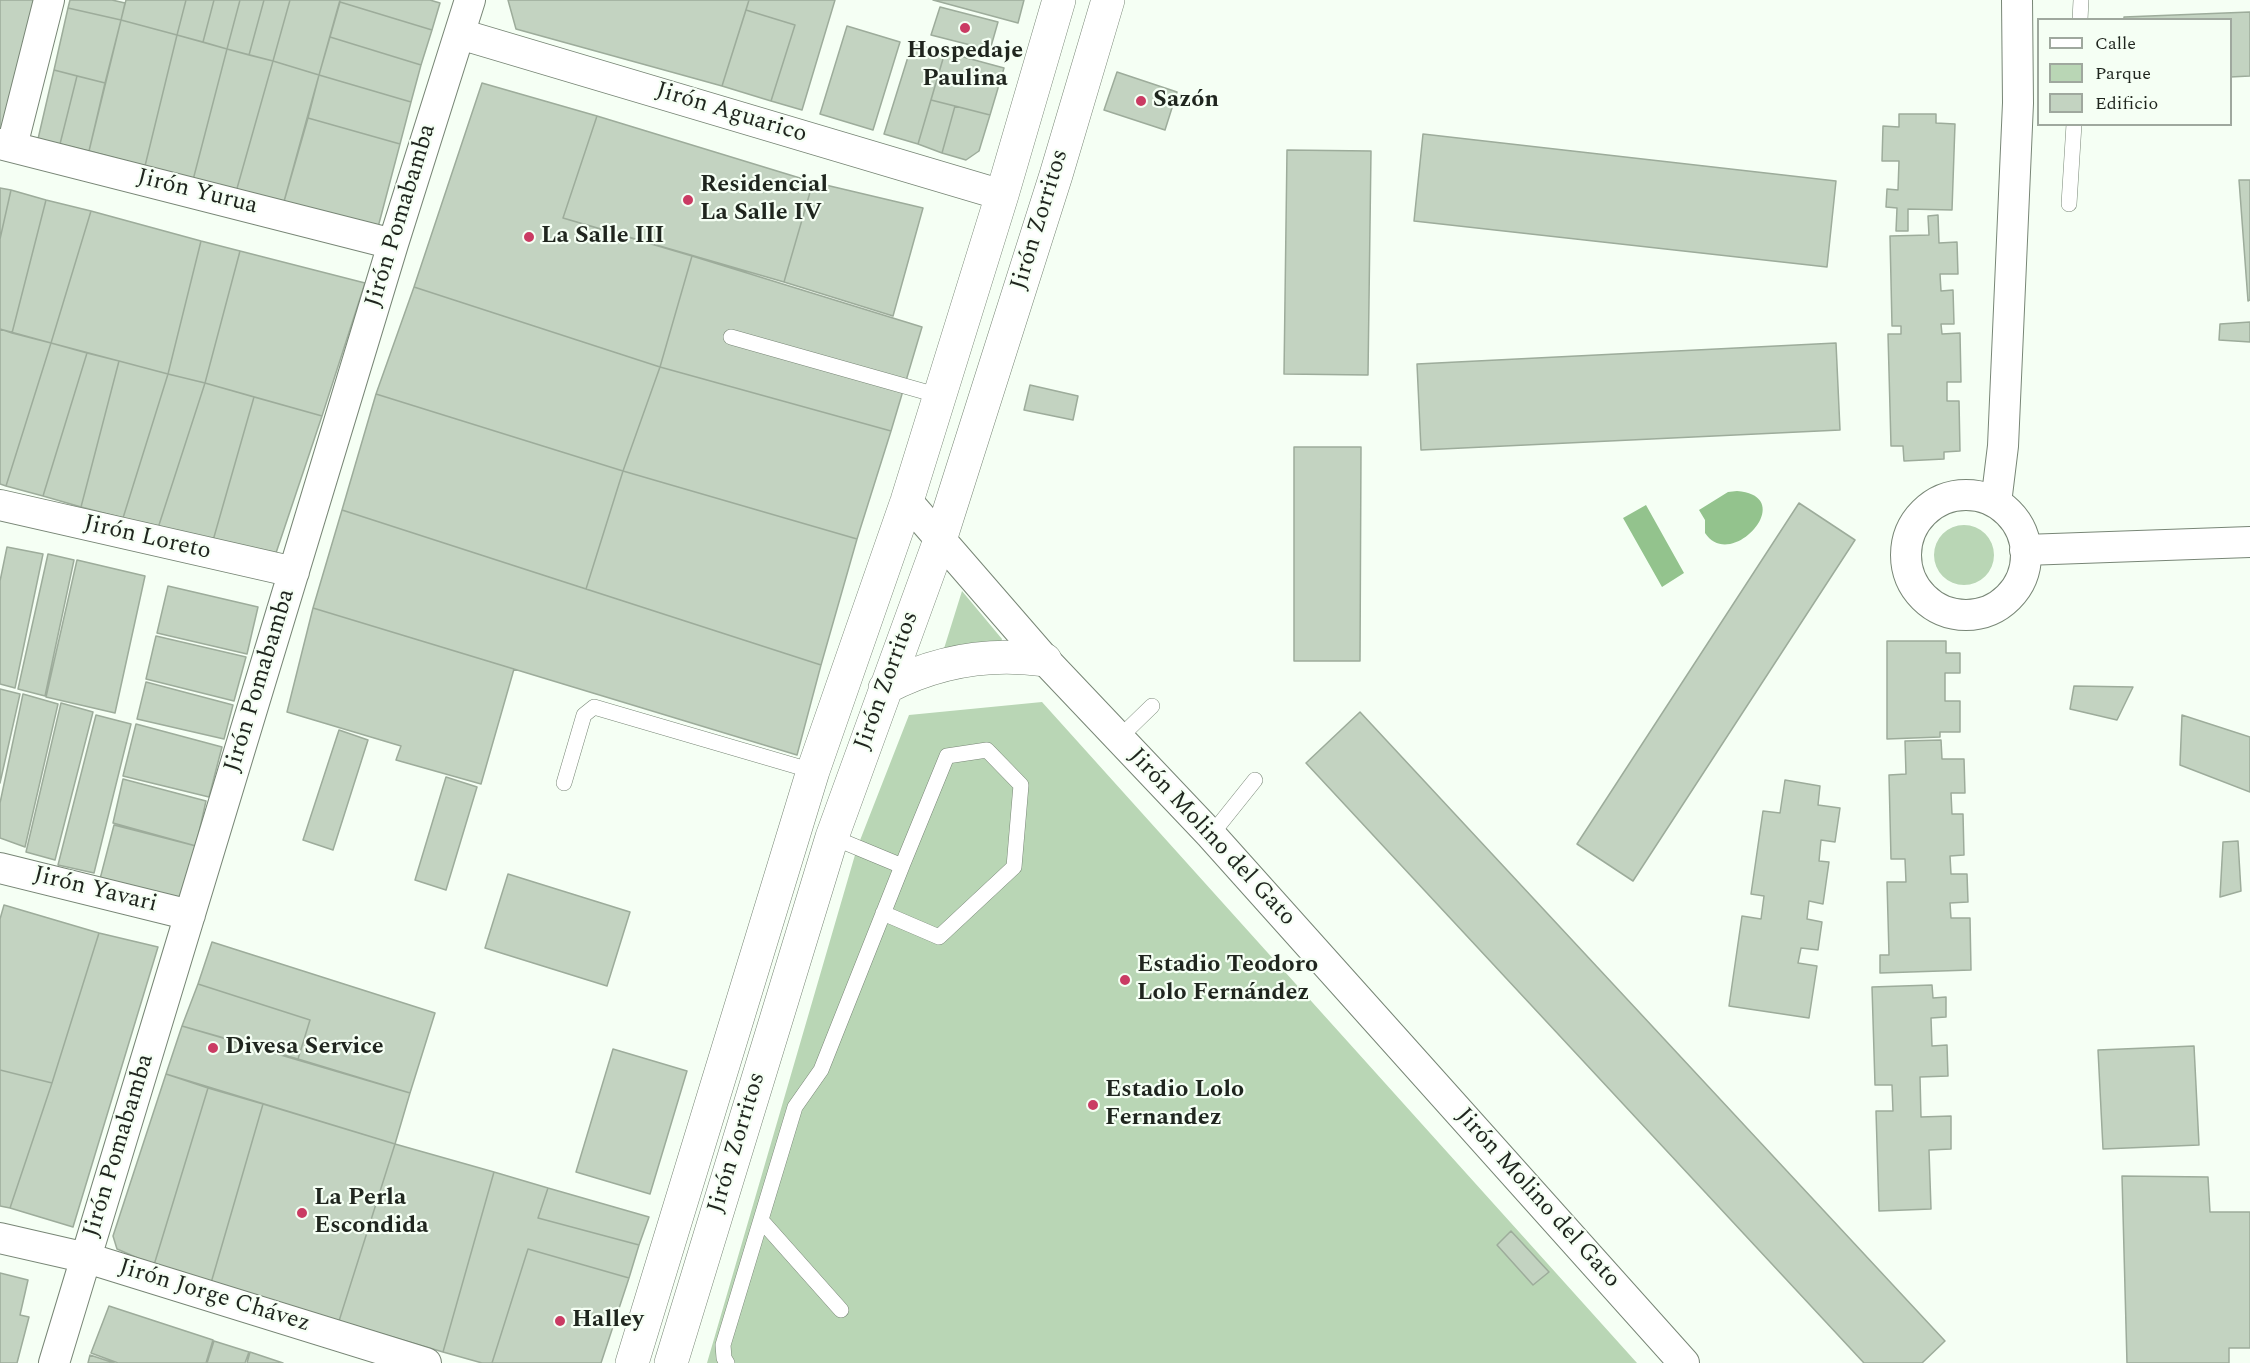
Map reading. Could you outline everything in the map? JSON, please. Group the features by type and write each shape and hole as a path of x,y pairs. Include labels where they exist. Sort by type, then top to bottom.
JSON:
{"main road":[{"name":"Jirón Zorritos","path":"632,1363 813,771 907,501 940,396 1059,0"},
{"name":"Jirón Zorritos","path":"671,1363 832,837 940,540 1053,185 1108,0"},
{"path":"885,688 931,667 968,659 1007,656 1045,660"}],"street":[{"path":"6,145 49,0"},
{"name":"Jirón Pomabamba","path":"54,1363 393,244 470,0"},
{"path":"1996,503 2003,446 2018,104 2017,0"},
{"name":"Jirón Aguarico","path":"460,34 1002,195"},
{"name":"Jirón Yurua","path":"6,145 393,244"},
{"path":"1958,495 1977,496 1996,503 2011,515 2022,532 2025,550 2024,571 2016,589 2002,603 1985,613 1965,616 1946,612 1929,602 1915,587 1908,569 1906,549 1912,530 1923,513 1939,501 1958,495"},
{"name":"Jirón Molino del Gato","path":"907,501 1045,660 1211,835 1684,1363"},
{"name":"Jirón Loreto","path":"0,505 294,572"},
{"path":"2025,550 2250,542"},
{"name":"Jirón Yavari","path":"0,868 190,915"},
{"name":"Jirón Jorge Chávez","path":"0,1238 87,1258 426,1363"}],"lane":[{"path":"2080,18 2081,0"},
{"path":"2069,204 2074,126"},
{"path":"731,337 940,396"},
{"path":"1119,738 1152,706"},
{"path":"564,783 584,715 594,707 813,771"},
{"path":"727,1363 724,1358 723,1345 795,1107 821,1070 902,866 947,756 987,750 1021,785 1014,867 939,937 884,913"},
{"path":"1211,835 1255,780"},
{"path":"832,837 902,866"},
{"path":"761,1220 841,1310"}],"green space":[{"path":"1958,525 1970,525 1981,530 1989,538 1994,555 1992,567 1981,580 1970,585 1958,585 1947,580 1939,572 1934,561 1934,549 1939,538 1947,530"},
{"path":"962,591 1002,639 1000,647 942,655"},
{"name":"Estadio Lolo Fernandez","path":"1042,702 1637,1363 707,1363 857,848 909,715"}],"shaded area":[{"path":"1737,491 1755,496 1762,505 1761,517 1754,529 1743,539 1730,544 1716,543 1705,533 1705,520 1699,510 1728,492"},
{"path":"1646,505 1684,573 1662,587 1623,518"}],"building":[{"path":"0,0 40,0 6,131 0,130"},
{"path":"70,0 112,0 125,3 121,20 68,8"},
{"path":"126,0 186,0 177,35 121,20"},
{"path":"186,0 214,0 203,42 177,35"},
{"path":"214,0 240,0 227,49 203,42"},
{"path":"240,0 264,0 249,55 227,49"},
{"path":"264,0 290,0 273,61 249,55"},
{"path":"290,0 340,0 319,75 273,61"},
{"path":"340,0 430,0 440,3 432,30 340,2"},
{"path":"508,0 749,0 722,86 516,29"},
{"path":"749,0 835,0 802,110 771,101 795,25 746,10"},
{"path":"933,0 1024,0 1018,23"},
{"path":"340,2 432,30 421,65 330,37"},
{"name":"Hospedaje Paulina","path":"940,7 998,22 990,50 931,35"},
{"path":"68,8 121,20 105,83 54,70"},
{"path":"746,10 795,25 771,101 722,86"},
{"path":"2250,12 2250,76 2232,77 2232,18 2124,17"},
{"path":"121,20 177,35 145,166 89,151"},
{"path":"847,26 900,42 873,130 820,114"},
{"path":"177,35 227,49 193,180 145,166"},
{"path":"330,37 421,65 411,102 319,75"},
{"path":"912,44 945,52 918,144 884,134"},
{"path":"227,49 273,61 236,192 193,180"},
{"path":"945,52 1004,68 990,115 931,100"},
{"path":"273,61 319,75 283,205 236,192"},
{"path":"54,70 77,76 60,144 38,139"},
{"name":"Sazón","path":"1117,72 1177,92 1165,130 1104,110"},
{"path":"319,75 411,102 400,144 308,118"},
{"path":"77,76 105,83 89,151 60,144"},
{"name":"La Salle III","path":"482,83 597,116 563,218 692,256 660,367 414,287"},
{"path":"931,100 955,106 942,153 918,144"},
{"path":"955,106 990,115 979,151 966,160 942,153"},
{"path":"1899,114 1936,114 1936,123 1955,124 1952,210 1908,209 1908,231 1896,231 1897,208 1886,207 1887,189 1898,190 1899,161 1882,161 1883,126 1899,127"},
{"name":"Residencial La Salle IV","path":"597,116 813,182 784,282 563,218"},
{"path":"308,118 400,144 377,231 283,205"},
{"path":"1423,134 1836,181 1827,267 1414,221"},
{"path":"1287,150 1371,151 1368,375 1284,374"},
{"path":"2239,180 2250,180 2250,300 2248,301"},
{"name":"Residencial La Salle IV","path":"813,182 923,208 893,316 784,282"},
{"path":"0,188 11,190 0,239"},
{"path":"11,190 46,200 12,333 0,329 0,239"},
{"path":"46,200 91,211 51,343 12,333"},
{"path":"91,211 201,241 168,374 51,343"},
{"path":"1938,215 1939,243 1957,242 1958,274 1940,274 1941,291 1953,290 1954,324 1941,324 1942,334 1960,333 1961,382 1947,382 1947,401 1959,401 1960,451 1944,452 1944,459 1904,461 1903,446 1891,446 1888,334 1901,334 1901,326 1892,326 1890,236 1929,235 1928,216"},
{"path":"201,241 240,251 205,383 168,374"},
{"path":"240,251 365,283 322,416 205,383"},
{"path":"692,256 922,327 891,431 660,367"},
{"path":"414,287 660,367 623,471 376,394"},
{"path":"2250,322 2250,342 2219,340 2220,324"},
{"path":"0,329 51,343 6,486 0,484"},
{"path":"51,343 87,353 43,496 6,486"},
{"path":"1836,343 1840,430 1421,450 1417,364"},
{"path":"87,353 119,361 81,507 43,496"},
{"path":"119,361 168,374 123,518 81,507"},
{"path":"660,367 891,431 857,539 623,471"},
{"path":"168,374 205,383 158,528 123,518"},
{"path":"205,383 254,397 212,544 158,528"},
{"path":"1030,385 1078,396 1073,420 1024,410"},
{"path":"376,394 623,471 586,589 342,510"},
{"path":"254,397 322,416 275,556 212,544"},
{"path":"1294,447 1361,447 1360,661 1294,661"},
{"path":"623,471 857,539 821,665 586,589"},
{"path":"1799,503 1855,540 1633,881 1577,844"},
{"path":"342,510 821,665 797,755 313,608"},
{"path":"7,547 43,554 15,688 0,684 0,581"},
{"path":"48,554 74,560 45,696 18,689"},
{"path":"77,560 145,576 115,713 46,697"},
{"path":"168,586 258,607 247,654 157,633"},
{"path":"313,608 514,669 481,784 396,760 401,746 287,712"},
{"path":"156,636 246,657 234,701 146,679"},
{"path":"1887,641 1946,641 1946,653 1960,653 1960,673 1945,673 1945,701 1960,701 1960,732 1940,732 1940,737 1887,739"},
{"path":"146,682 233,705 224,739 137,719"},
{"path":"2074,686 2133,687 2117,720 2070,709"},
{"path":"0,689 20,694 0,783"},
{"path":"23,694 58,704 25,847 0,838 0,803"},
{"path":"61,703 93,712 55,860 26,852"},
{"path":"1360,712 1945,1341 1922,1363 1864,1363 1306,763"},
{"path":"96,715 131,724 94,873 58,865"},
{"path":"2182,715 2250,737 2250,792 2180,765"},
{"path":"136,724 222,747 209,797 123,776"},
{"path":"339,730 368,740 333,850 303,840"},
{"path":"1941,740 1942,759 1964,759 1965,793 1951,793 1952,814 1963,814 1964,855 1950,856 1951,874 1967,874 1968,902 1950,903 1951,918 1970,918 1971,970 1880,973 1880,955 1889,955 1887,882 1906,882 1905,859 1891,859 1889,775 1906,774 1905,741"},
{"path":"446,777 477,787 446,890 415,880"},
{"path":"123,779 206,801 196,846 113,823"},
{"path":"1785,780 1820,786 1818,805 1840,808 1835,842 1821,840 1819,861 1829,862 1823,904 1809,901 1807,919 1822,922 1818,950 1801,948 1798,963 1817,966 1809,1018 1729,1006 1742,916 1761,919 1764,896 1751,894 1763,811 1780,813"},
{"path":"114,825 196,846 182,900 100,879"},
{"path":"2238,841 2241,891 2220,897 2223,842"},
{"path":"508,874 630,912 607,986 485,948"},
{"path":"4,905 99,933 52,1083 0,1070 0,919"},
{"path":"99,933 158,947 73,1227 10,1208"},
{"path":"212,942 435,1013 410,1093 298,1059 310,1020 198,984"},
{"path":"198,984 310,1020 298,1059 182,1026"},
{"path":"1932,985 1933,998 1946,997 1946,1017 1931,1018 1932,1046 1947,1045 1948,1076 1920,1077 1921,1117 1951,1116 1951,1149 1929,1150 1931,1209 1879,1211 1876,1111 1893,1111 1892,1085 1875,1085 1872,987"},
{"path":"182,1026 410,1093 395,1144 166,1074"},
{"path":"2194,1046 2199,1145 2103,1149 2098,1050"},
{"path":"613,1049 687,1071 650,1194 576,1172"},
{"path":"0,1070 52,1083 10,1208 0,1206"},
{"path":"166,1074 208,1088 154,1265 117,1249 113,1236"},
{"path":"208,1088 263,1104 211,1283 154,1265"},
{"name":"La Perla Escondida","path":"263,1104 395,1144 339,1321 211,1283"},
{"path":"395,1144 494,1172 443,1352 339,1321"},
{"path":"494,1172 548,1188 538,1218 639,1245 629,1278 528,1249 492,1363 482,1363 443,1352"},
{"path":"2122,1176 2208,1177 2210,1212 2250,1212 2250,1348 2229,1348 2229,1363 2127,1363"},
{"path":"548,1188 649,1217 639,1245 538,1218"},
{"path":"1511,1231 1549,1272 1533,1285 1497,1245"},
{"name":"Halley","path":"528,1249 629,1278 601,1363 492,1363"},
{"path":"0,1273 28,1280 20,1315 29,1317 17,1363 0,1363"},
{"path":"109,1306 213,1340 206,1363 118,1363 91,1353"},
{"path":"214,1341 249,1352 245,1363 207,1363"},
{"path":"250,1352 283,1363 247,1363"},
{"path":"90,1355 114,1363 88,1363"}],"place":[{"name":"Hospedaje Paulina","path":"965,28"},
{"name":"Sazón","path":"1141,101"},
{"name":"Residencial La Salle IV","path":"688,200"},
{"name":"La Salle III","path":"529,237"},
{"name":"Estadio Teodoro Lolo Fernández","path":"1125,980"},
{"name":"Divesa Service","path":"213,1048"},
{"name":"Estadio Lolo Fernandez","path":"1093,1105"},
{"name":"La Perla Escondida","path":"302,1213"},
{"name":"Halley","path":"560,1321"}]}
